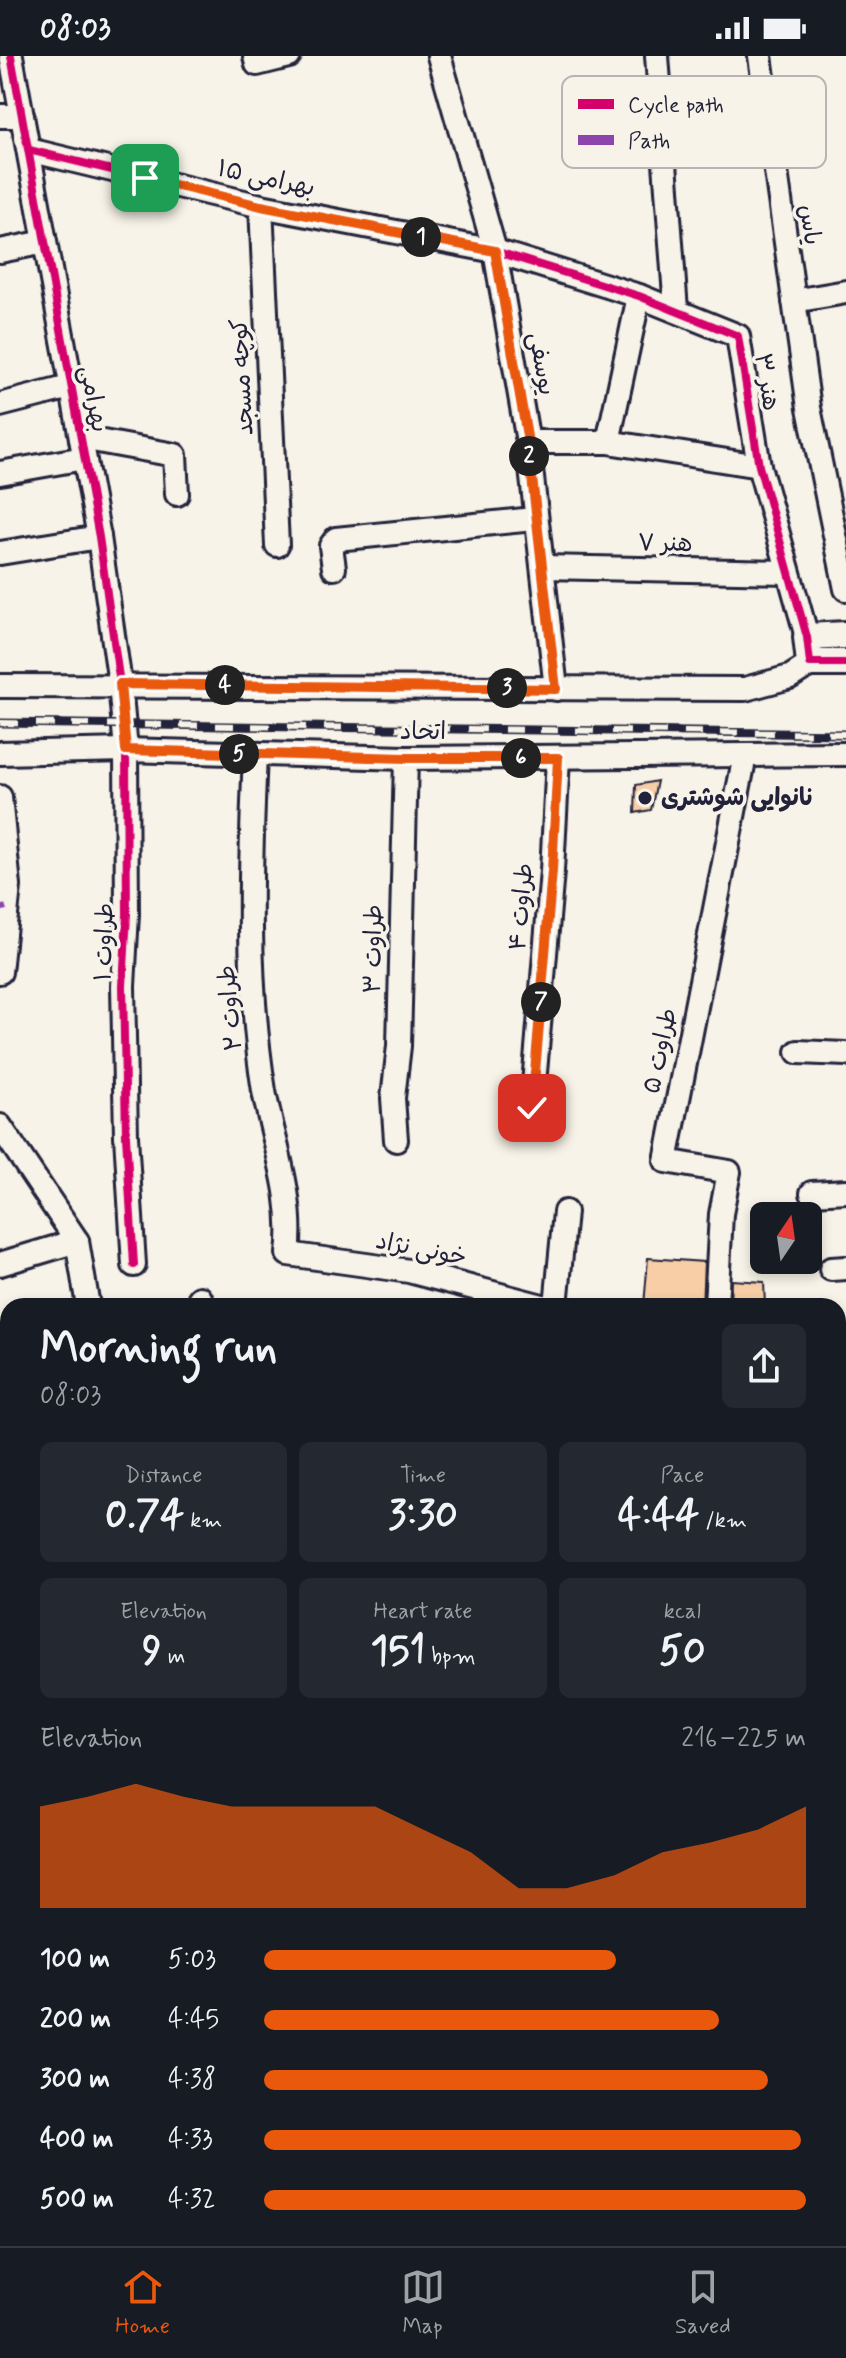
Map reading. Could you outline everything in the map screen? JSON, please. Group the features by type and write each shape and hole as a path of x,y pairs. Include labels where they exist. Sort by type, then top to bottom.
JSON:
{"street":[{"name":"بهرامی","path":"11,56 11,116 29,150 99,537 126,750"},
{"path":"255,56 257,64 289,56"},
{"name":"یوسفی","path":"439,56 495,251 528,442 534,519 543,567 556,689"},
{"path":"657,56 658,76"},
{"name":"یاس","path":"760,56 763,76"},
{"name":"بهرامی ۱۵","path":"29,150 261,206 495,251"},
{"path":"665,168 676,310"},
{"name":"یاس","path":"776,168 809,408 846,589"},
{"name":"کوچه مسجد","path":"261,206 277,545"},
{"path":"0,251 45,242"},
{"name":"هنر ۳","path":"495,251 639,296 738,336 759,466 807,637"},
{"path":"794,301 846,292"},
{"path":"608,442 639,296"},
{"path":"0,405 70,387"},
{"path":"528,442 608,442 759,466"},
{"path":"0,473 83,448 175,455 177,494"},
{"path":"334,568 331,546 336,539 534,519"},
{"path":"0,553 99,537"},
{"name":"هنر ۷","path":"543,567 787,572"},
{"path":"812,663 807,637 846,635"},
{"path":"0,686 120,684 745,689 790,677 812,663 846,663"},
{"name":"اتحاد","path":"0,753 126,750 406,758 846,754"},
{"name":"طراوت ۱","path":"126,750 127,914 123,986 126,1136 134,1265"},
{"name":"طراوت ۲","path":"255,754 251,931 255,1006 264,1091 282,1169 291,1229 288,1254"},
{"name":"طراوت ۵","path":"716,1298 721,1214 729,1172 666,1161 745,755"},
{"name":"طراوت ۳","path":"396,1140 393,1098 399,1046 406,758"},
{"name":"طراوت ۴","path":"532,1108 558,758"},
{"path":"0,805 9,886 3,908 0,972"},
{"path":"798,1052 846,1054"},
{"path":"2,1132 77,1241 87,1298"},
{"path":"812,1193 846,1191"},
{"path":"557,1298 565,1212"},
{"path":"0,1264 77,1241"},
{"name":"خونی نژاد","path":"288,1254 409,1271 512,1298"}],"building":[{"name":"نانوایی شوشتری","path":"657,781 651,810 635,813 636,785"},
{"path":"648,1258 704,1262 702,1298 645,1298"},
{"path":"731,1280 764,1282 765,1298 730,1298"}],"railway":[{"path":"0,723 846,734"}],"marked path":[{"path":"0,909 6,907"}],"cycle path":[{"path":"11,56 99,537 120,684 126,750 127,914 123,986 126,1136 134,1265"},
{"path":"29,150 261,206 495,251 639,296 738,336 759,466 807,637 810,663 846,663"}],"place":[{"name":"نانوایی شوشتری","path":"645,798"}],"route":[{"path":"145,178 261,206 495,251 528,442 534,519 543,567 556,689 120,684 126,750 406,758 558,758 532,1108"}]}
